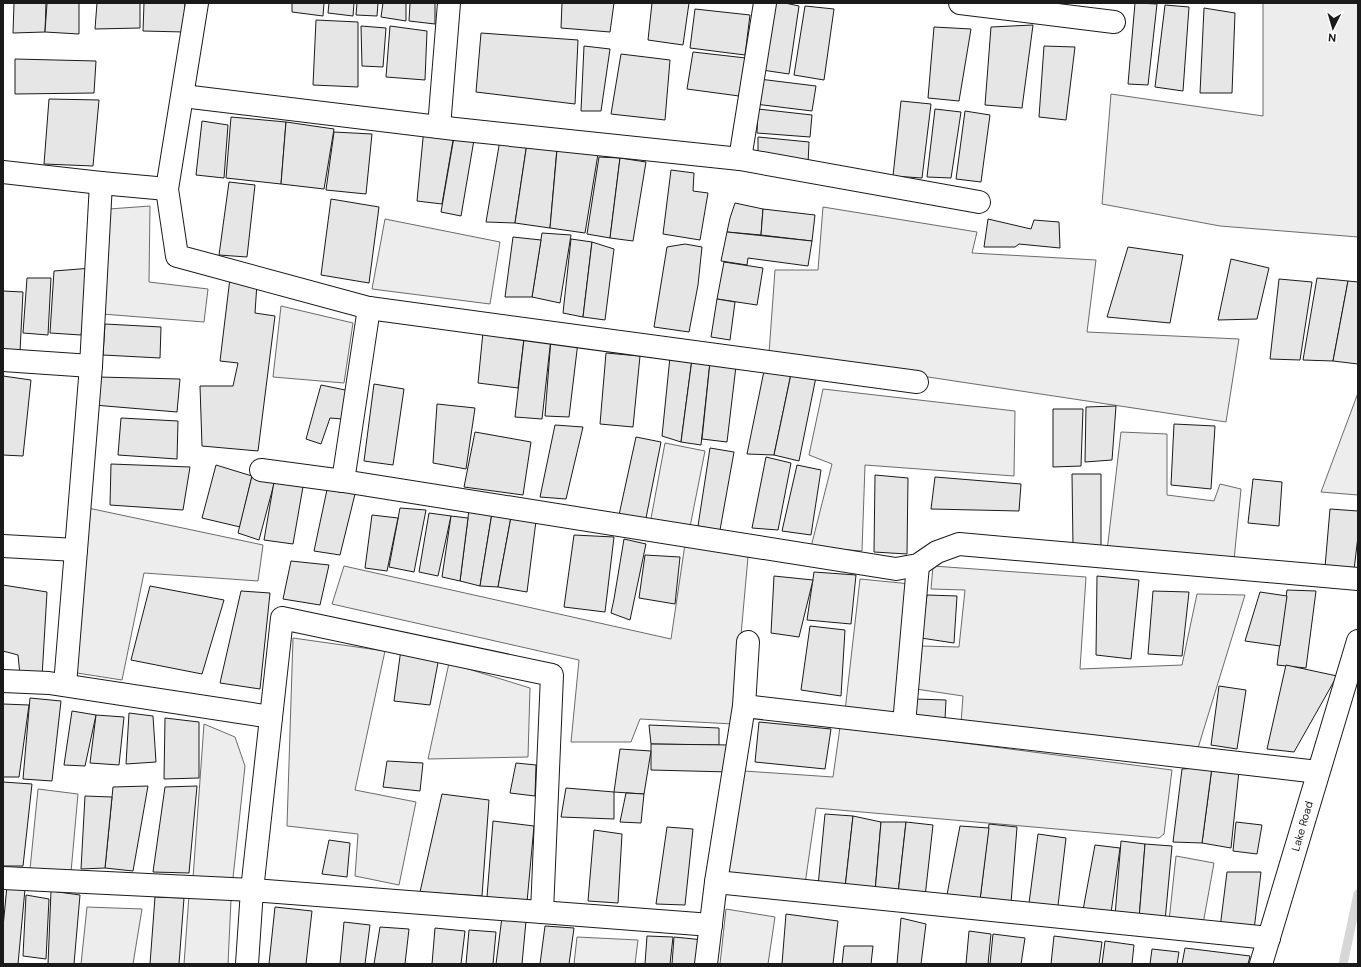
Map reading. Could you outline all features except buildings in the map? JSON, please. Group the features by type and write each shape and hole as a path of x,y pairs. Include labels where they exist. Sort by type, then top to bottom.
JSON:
{"street":[{"path":"197,3 167,188 177,256 369,308 917,382"},
{"path":"439,127 449,3"},
{"path":"740,159 765,3"},
{"path":"960,3 1114,22"},
{"path":"183,96 439,127 740,159 979,202"},
{"path":"3,172 102,183 167,188"},
{"path":"65,685 91,366 102,183"},
{"path":"343,481 369,308"},
{"path":"3,360 91,366"},
{"path":"261,470 343,481 896,569 918,565 937,552 959,544 1358,579"},
{"path":"3,546 76,550"},
{"path":"904,724 918,565"},
{"path":"247,964 252,890 282,618 552,675 542,912"},
{"name":"Lake Road","path":"1261,964 1358,641"},
{"path":"706,964 716,882 744,706 748,642"},
{"path":"3,681 65,685 271,716"},
{"path":"744,706 1318,772"},
{"path":"3,878 252,890 711,925"},
{"path":"716,882 1269,938"}],"shaded area":[{"path":"1263,3 1358,3 1358,237 1220,226 1102,204 1111,94 1263,116"},
{"path":"150,206 149,282 208,289 204,322 102,314 109,209"},
{"path":"823,207 977,232 972,253 1096,260 1087,332 1239,339 1226,422 769,353 775,270 818,270"},
{"path":"385,219 500,242 490,304 372,289"},
{"path":"281,306 353,323 344,383 273,377"},
{"path":"823,389 1015,411 1014,476 865,465 862,551 811,547 832,464 809,455"},
{"path":"1358,393 1358,495 1321,492"},
{"path":"1121,432 1167,434 1167,495 1214,501 1220,484 1241,489 1234,560 1107,551"},
{"path":"665,443 705,451 689,532 650,524"},
{"path":"88,508 263,545 258,581 144,573 122,680 77,673"},
{"path":"685,544 748,557 733,724 640,719 631,742 571,742 579,660 332,604 344,566 671,639"},
{"path":"933,566 1086,577 1080,669 1182,665 1197,594 1245,595 1198,748 961,723 963,696 916,689 921,646 959,647 965,590 931,589"},
{"path":"860,579 911,584 898,716 845,711"},
{"path":"293,638 385,651 355,790 416,802 399,885 355,876 358,834 287,826"},
{"path":"449,663 530,688 528,757 428,759"},
{"path":"204,724 235,737 245,766 233,878 193,878"},
{"path":"840,727 1172,770 1164,834 1159,838 816,808 805,884 725,874 744,771 833,777"},
{"path":"38,789 78,794 71,872 30,869"},
{"path":"1176,856 1214,863 1203,924 1169,921"},
{"path":"189,895 231,900 228,964 184,964"},
{"path":"87,907 142,909 133,964 81,964"},
{"path":"726,909 775,917 768,964 720,964"},
{"path":"577,937 638,940 635,964 574,964"}],"waterway":[{"path":"1343,964 1358,894"}]}
